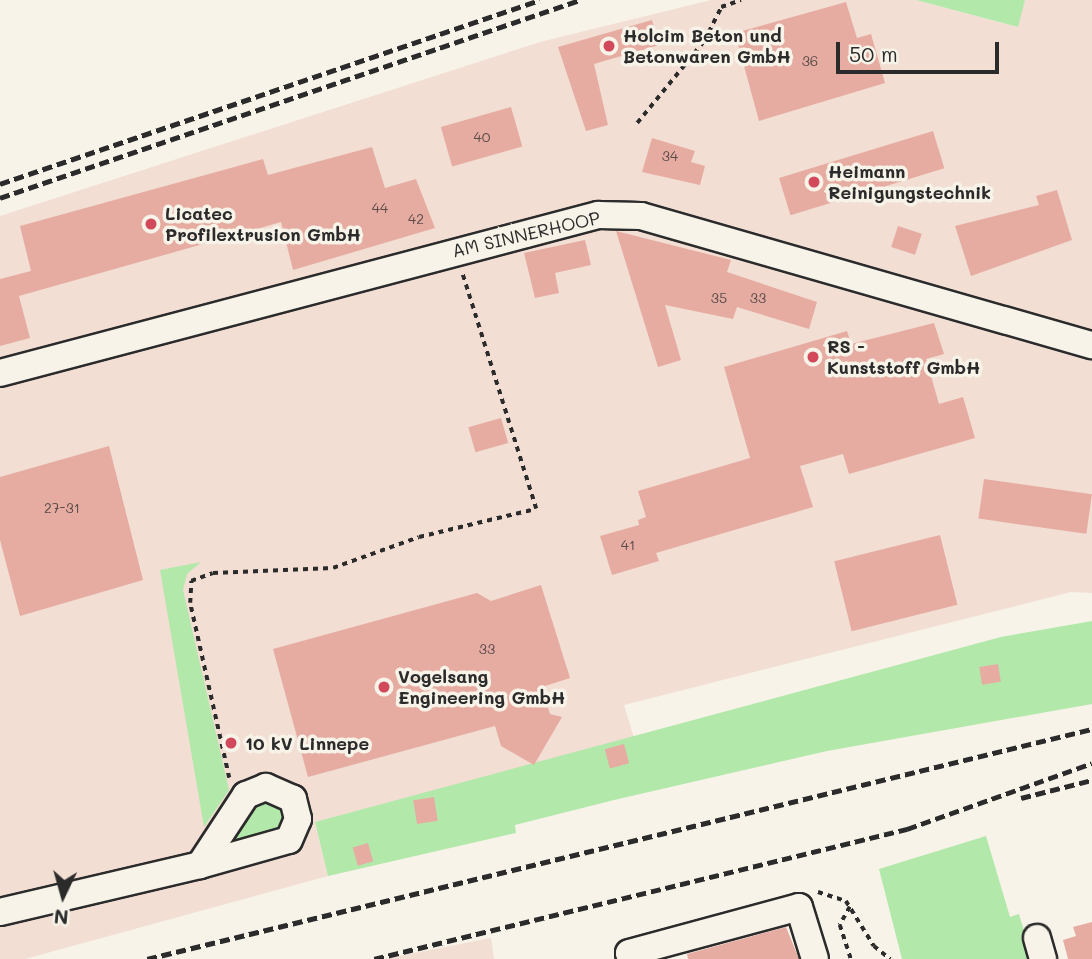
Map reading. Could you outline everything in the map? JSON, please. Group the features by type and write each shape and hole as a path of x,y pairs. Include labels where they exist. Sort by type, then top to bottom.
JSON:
{"street":[{"name":"AM SINNERHOOP","path":"0,373 455,250 598,215 641,216 1092,345"},
{"path":"0,912 200,864 289,840 296,830 298,810 277,788 254,790 236,807 200,864"},
{"path":"630,956 806,899 815,959"}],"path":[{"path":"637,123 704,41 721,7 741,0"},
{"path":"236,807 190,603 191,581 213,573 333,568 419,537 536,509 455,250"},
{"path":"806,899 850,906 874,946 890,959"},
{"path":"850,906 840,925 851,959"}],"shaded area":[{"path":"711,0 916,0 1017,27 1025,0 1092,0 1092,593 1071,592 624,705 634,738 315,822 328,876 25,959 0,959 0,216 540,42"},
{"path":"491,938 494,959 384,959"}],"green space":[{"path":"916,0 1025,0 1018,27"},
{"path":"201,562 187,574 183,590 229,790 204,827 160,570"},
{"path":"1092,621 1092,704 827,751 614,800 515,825 516,833 328,876 315,822 1001,637"},
{"path":"275,789 295,830 214,859 225,826"},
{"path":"986,836 1010,917 1019,914 1032,959 902,959 879,869"}],"building":[{"path":"846,2 857,38 871,34 885,83 759,121 735,33"},
{"name":"Holcim Beton und Betonwaren GmbH","path":"652,20 659,45 594,64 608,125 586,131 558,47"},
{"path":"511,107 522,146 452,167 441,127"},
{"path":"933,131 944,168 790,215 779,178"},
{"path":"652,138 695,151 691,162 705,166 700,185 642,172"},
{"name":"Licatec Profilextrusion GmbH","path":"372,147 385,188 416,179 435,228 293,270 281,222 19,296 30,338 0,346 0,279 31,271 20,226 263,159 268,175"},
{"path":"1057,190 1072,240 971,276 955,226 1039,205 1036,196"},
{"path":"898,226 922,234 915,255 891,247"},
{"path":"616,231 731,260 727,272 817,302 809,329 737,307 733,319 665,305 681,360 658,367"},
{"path":"585,240 591,265 555,273 559,293 535,298 524,253"},
{"path":"934,323 944,354 926,359 939,404 963,397 975,438 849,474 843,454 800,466 813,507 656,553 659,561 612,575 600,536 639,525 638,520 646,517 638,491 750,458 724,367 847,331 851,344"},
{"path":"501,418 508,443 475,452 468,427"},
{"path":"109,446 143,580 20,616 0,540 0,477"},
{"path":"984,479 1092,494 1086,534 978,519"},
{"path":"940,535 957,605 852,631 834,561"},
{"name":"Vogelsang Engineering GmbH","path":"541,585 570,678 542,687 550,714 562,717 534,765 501,746 495,726 308,777 273,649 477,593 491,601"},
{"path":"998,664 1001,682 982,685 979,667"},
{"path":"624,744 629,763 610,768 605,749"},
{"path":"434,797 438,821 417,824 413,800"},
{"path":"368,843 373,861 358,866 353,847"},
{"path":"1092,922 1092,959 1068,959 1063,940 1076,936 1073,927"},
{"path":"786,927 799,959 688,959 687,954"}],"railway":[{"path":"0,184 540,0"},
{"path":"0,198 580,0"},
{"path":"147,959 1092,729"},
{"path":"374,959 907,829 1092,763"},
{"path":"1021,798 1092,780"}],"place":[{"name":"Holcim Beton und Betonwaren GmbH","path":"609,46"},
{"name":"Heimann Reinigungstechnik","path":"814,182"},
{"name":"Licatec Profilextrusion GmbH","path":"151,224"},
{"name":"RS - Kunststoff GmbH","path":"813,357"},
{"name":"Vogelsang Engineering GmbH","path":"384,687"},
{"name":"10 kV Linnepe","path":"231,743"}]}
